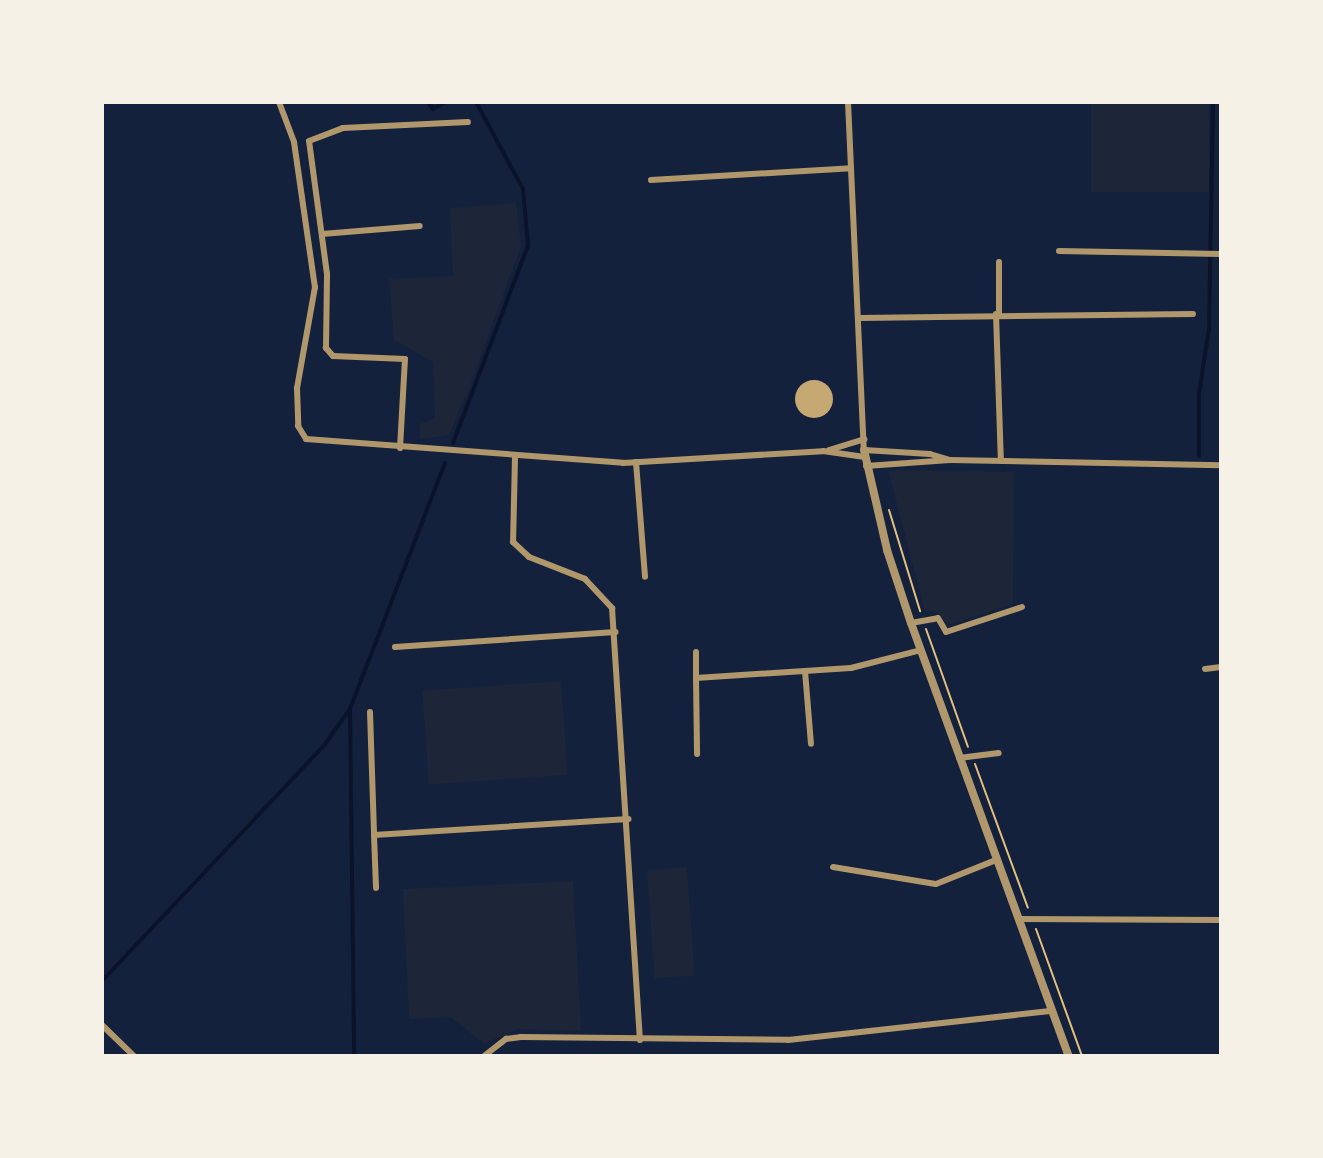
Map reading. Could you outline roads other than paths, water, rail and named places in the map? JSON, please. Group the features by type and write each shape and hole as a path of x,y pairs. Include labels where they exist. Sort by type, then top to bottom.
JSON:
{"street":[{"path":"279,102 294,142 315,287 298,369 298,426 313,442 515,457 636,462 823,451 865,458 1221,465"},
{"path":"848,102 865,458 911,623 1069,1056"},
{"path":"400,448 405,359 329,353 324,342 329,292 308,147 313,137 343,128 468,122"},
{"path":"651,180 851,168"},
{"path":"322,234 420,226"},
{"path":"1059,251 1221,254"},
{"path":"999,262 1001,461"},
{"path":"858,318 1193,314"},
{"path":"823,451 864,439"},
{"path":"865,458 930,454 950,460"},
{"path":"515,457 513,542 529,557 585,579 612,608 640,1040"},
{"path":"636,462 645,577"},
{"path":"911,623 922,618 938,618 946,632 1022,607"},
{"path":"395,647 615,632"},
{"path":"696,678 851,668 921,650"},
{"path":"696,652 697,754"},
{"path":"1205,669 1221,667"},
{"path":"805,671 811,744"},
{"path":"370,712 376,888"},
{"path":"959,758 971,754 999,753"},
{"path":"374,835 628,819"},
{"path":"833,867 936,884 996,860"},
{"path":"1018,919 1221,920"},
{"path":"484,1056 506,1039 521,1037 788,1040 1052,1011"},
{"path":"102,1025 134,1056"}],"waterway":[{"path":"428,102 433,109 445,102"},
{"path":"453,443 528,246 523,189 476,102"},
{"path":"1199,456 1199,394 1209,329 1213,102"},
{"path":"102,981 325,744 350,709 445,463"},
{"path":"350,711 354,1056"}]}
